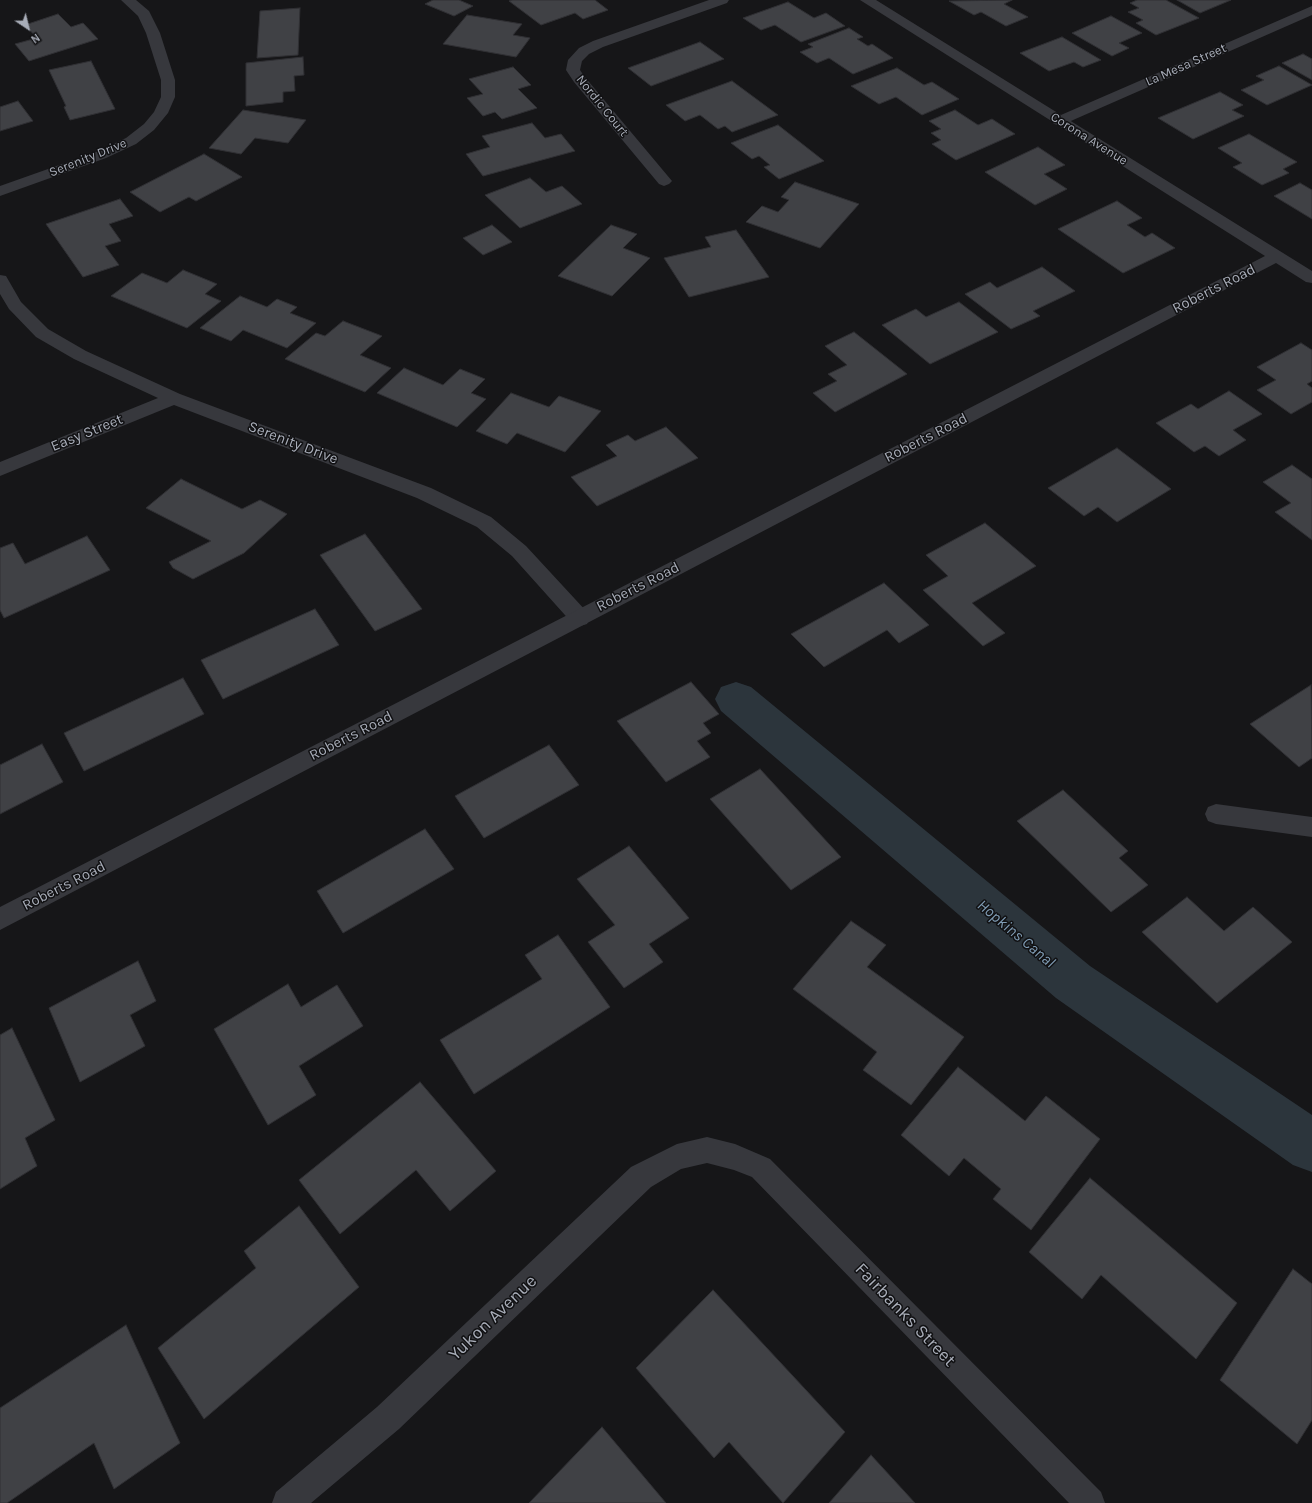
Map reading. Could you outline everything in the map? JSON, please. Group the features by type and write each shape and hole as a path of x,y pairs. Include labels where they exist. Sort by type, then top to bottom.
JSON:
{"street":[{"name":"Serenity Drive","path":"0,191 101,154 131,141 149,127 162,113 168,97 168,80 153,33 144,14 128,0"},
{"name":"Nordic Court","path":"664,181 579,80 573,70 575,60 584,51 598,44 722,0"},
{"name":"Corona Avenue","path":"867,0 1312,278"},
{"name":"La Mesa Street","path":"1059,121 1312,10"},
{"name":"Roberts Road","path":"0,919 1277,256"},
{"name":"Serenity Drive","path":"0,280 15,305 42,333 80,355 174,398 424,494 484,522 519,551 580,618"},
{"name":"Easy Street","path":"0,469 174,398"},
{"path":"1216,814 1312,827"},
{"name":"Yukon Avenue","path":"287,1503 388,1418 641,1177 677,1157 707,1150"},
{"name":"Fairbanks Street","path":"707,1150 735,1157 761,1168 1090,1503"}],"building":[{"path":"433,0 459,0 473,6 454,16 425,4"},
{"path":"595,0 608,10 583,19 575,13 541,25 509,1"},
{"path":"1012,0 1004,4 1028,17 1006,26 981,12 974,15 949,1"},
{"path":"1137,0 1166,0 1199,18 1156,35 1136,23 1143,20 1128,12 1139,8 1130,3"},
{"path":"1177,0 1231,0 1200,13"},
{"path":"788,2 814,18 826,13 845,26 801,42 775,25 761,30 743,18"},
{"path":"300,8 298,55 257,58 260,11"},
{"path":"58,14 71,27 83,23 98,39 29,61 15,44 37,38 25,25"},
{"path":"467,15 522,24 513,35 530,38 516,57 443,44"},
{"path":"1111,16 1142,33 1119,43 1129,48 1112,56 1072,33"},
{"path":"849,28 863,37 857,39 868,46 872,44 893,58 853,74 829,58 817,63 800,52 813,47 808,44"},
{"path":"1062,37 1101,60 1083,67 1074,62 1049,71 1020,53"},
{"path":"700,42 724,59 651,86 628,68"},
{"path":"1303,54 1312,59 1312,80 1282,63"},
{"path":"303,57 304,75 294,76 295,91 283,92 283,102 246,106 246,63"},
{"path":"91,61 115,109 70,120 64,107 66,106 49,70"},
{"path":"1279,66 1312,85 1267,105 1241,90 1264,80 1256,76"},
{"path":"513,67 531,85 518,89 537,108 502,119 495,112 483,116 467,98 483,94 469,79"},
{"path":"897,68 924,85 932,82 959,99 922,115 896,97 879,104 851,86"},
{"path":"732,81 778,115 732,132 725,126 718,129 700,115 685,121 666,105"},
{"path":"1220,92 1243,105 1232,110 1244,116 1193,139 1158,118"},
{"path":"18,101 33,121 0,131 0,107"},
{"path":"243,110 306,120 288,143 255,138 241,154 209,148"},
{"path":"955,110 978,125 992,119 1015,134 956,160 932,144 941,140 931,133 941,129 929,121"},
{"path":"532,123 545,138 561,134 575,151 483,176 466,154 490,147 482,136"},
{"path":"778,125 824,161 779,179 764,167 770,165 759,156 752,159 731,143"},
{"path":"1249,134 1297,162 1283,169 1289,173 1262,185 1233,167 1242,163 1218,148"},
{"path":"1038,147 1065,165 1044,174 1067,189 1035,205 985,172"},
{"path":"204,154 242,177 196,201 189,197 160,212 130,192"},
{"path":"530,178 546,192 562,186 582,204 520,228 485,195"},
{"path":"795,182 859,204 820,248 746,222 762,206 778,212 789,200 781,197"},
{"path":"1300,183 1312,190 1312,219 1274,196"},
{"path":"120,199 133,216 109,224 121,241 105,246 119,265 83,277 46,224"},
{"path":"1117,201 1142,218 1127,225 1145,237 1152,233 1175,248 1123,273 1058,229"},
{"path":"492,225 512,242 483,255 463,238"},
{"path":"611,225 637,234 623,248 650,258 612,296 558,276"},
{"path":"736,230 769,277 689,297 664,258 711,247 705,237"},
{"path":"1042,267 1075,291 1033,311 1040,316 1011,329 965,294 990,282 997,288"},
{"path":"183,270 217,284 205,294 221,301 187,328 111,296 142,273 167,283"},
{"path":"240,296 267,307 277,299 297,307 290,313 316,323 287,348 243,330 231,341 200,328"},
{"path":"959,302 998,332 930,364 882,325 916,309 926,317"},
{"path":"343,321 382,336 360,355 391,368 365,392 285,359 316,333 325,336"},
{"path":"854,332 907,374 835,412 813,393 837,381 828,374 847,365 825,346"},
{"path":"1301,343 1312,350 1312,381 1307,384 1312,388 1312,402 1291,414 1257,390 1276,380 1257,367"},
{"path":"404,368 443,385 460,369 485,379 471,393 486,399 457,427 377,393"},
{"path":"1229,391 1262,414 1233,430 1246,440 1219,456 1205,446 1194,452 1156,423 1191,404 1198,409"},
{"path":"511,393 549,407 559,396 601,411 565,452 517,433 507,444 476,431"},
{"path":"666,427 698,458 597,506 571,477 617,456 606,445 628,435 635,441"},
{"path":"1117,448 1171,489 1117,522 1098,507 1084,516 1048,488"},
{"path":"1292,465 1312,479 1312,540 1275,512 1291,503 1263,482"},
{"path":"181,479 242,509 260,500 287,514 244,553 193,579 173,568 169,562 211,541 146,508"},
{"path":"985,523 1036,566 972,603 1005,633 983,646 923,590 948,576 926,555"},
{"path":"365,534 422,609 375,631 320,555"},
{"path":"87,536 110,570 4,618 0,610 0,548 13,543 25,564"},
{"path":"884,583 929,625 899,643 887,630 824,667 791,634"},
{"path":"315,609 339,645 223,699 201,660"},
{"path":"183,678 204,714 84,771 64,733"},
{"path":"691,682 719,714 703,723 711,733 697,741 710,757 666,782 617,721"},
{"path":"1311,685 1312,758 1299,767 1250,724"},
{"path":"42,744 63,782 0,814 0,765"},
{"path":"549,745 579,785 484,838 455,796"},
{"path":"760,769 841,857 791,890 710,799"},
{"path":"1063,790 1128,851 1119,858 1148,885 1111,912 1017,821"},
{"path":"425,829 454,869 343,933 317,891"},
{"path":"629,846 689,918 649,944 663,962 624,988 588,942 615,925 577,879"},
{"path":"1187,897 1224,931 1253,907 1292,942 1217,1003 1142,932"},
{"path":"851,921 886,945 867,967 964,1037 911,1105 863,1070 877,1052 793,989"},
{"path":"558,935 610,1007 474,1094 440,1040 542,979 525,955"},
{"path":"138,961 156,1001 130,1015 145,1046 80,1082 49,1008"},
{"path":"288,984 301,1007 337,985 363,1026 299,1066 316,1095 268,1125 214,1029"},
{"path":"12,1028 55,1120 25,1138 37,1166 0,1189 0,1035"},
{"path":"958,1067 1025,1121 1046,1096 1100,1139 1031,1230 993,1199 1001,1189 964,1158 949,1176 901,1135"},
{"path":"420,1082 496,1171 450,1211 416,1170 340,1234 299,1180"},
{"path":"1090,1178 1237,1303 1196,1359 1101,1275 1082,1299 1029,1252"},
{"path":"299,1206 359,1287 204,1419 158,1348 256,1268 244,1251"},
{"path":"1293,1269 1312,1284 1312,1420 1297,1444 1220,1380"},
{"path":"713,1290 845,1432 783,1503 729,1442 714,1458 636,1368"},
{"path":"126,1325 180,1443 114,1489 94,1443 7,1503 0,1503 0,1408"},
{"path":"602,1427 666,1503 529,1503"},
{"path":"871,1455 915,1503 829,1503"}],"waterway":[{"name":"Hopkins Canal","path":"736,699 1073,982 1312,1146"}]}
